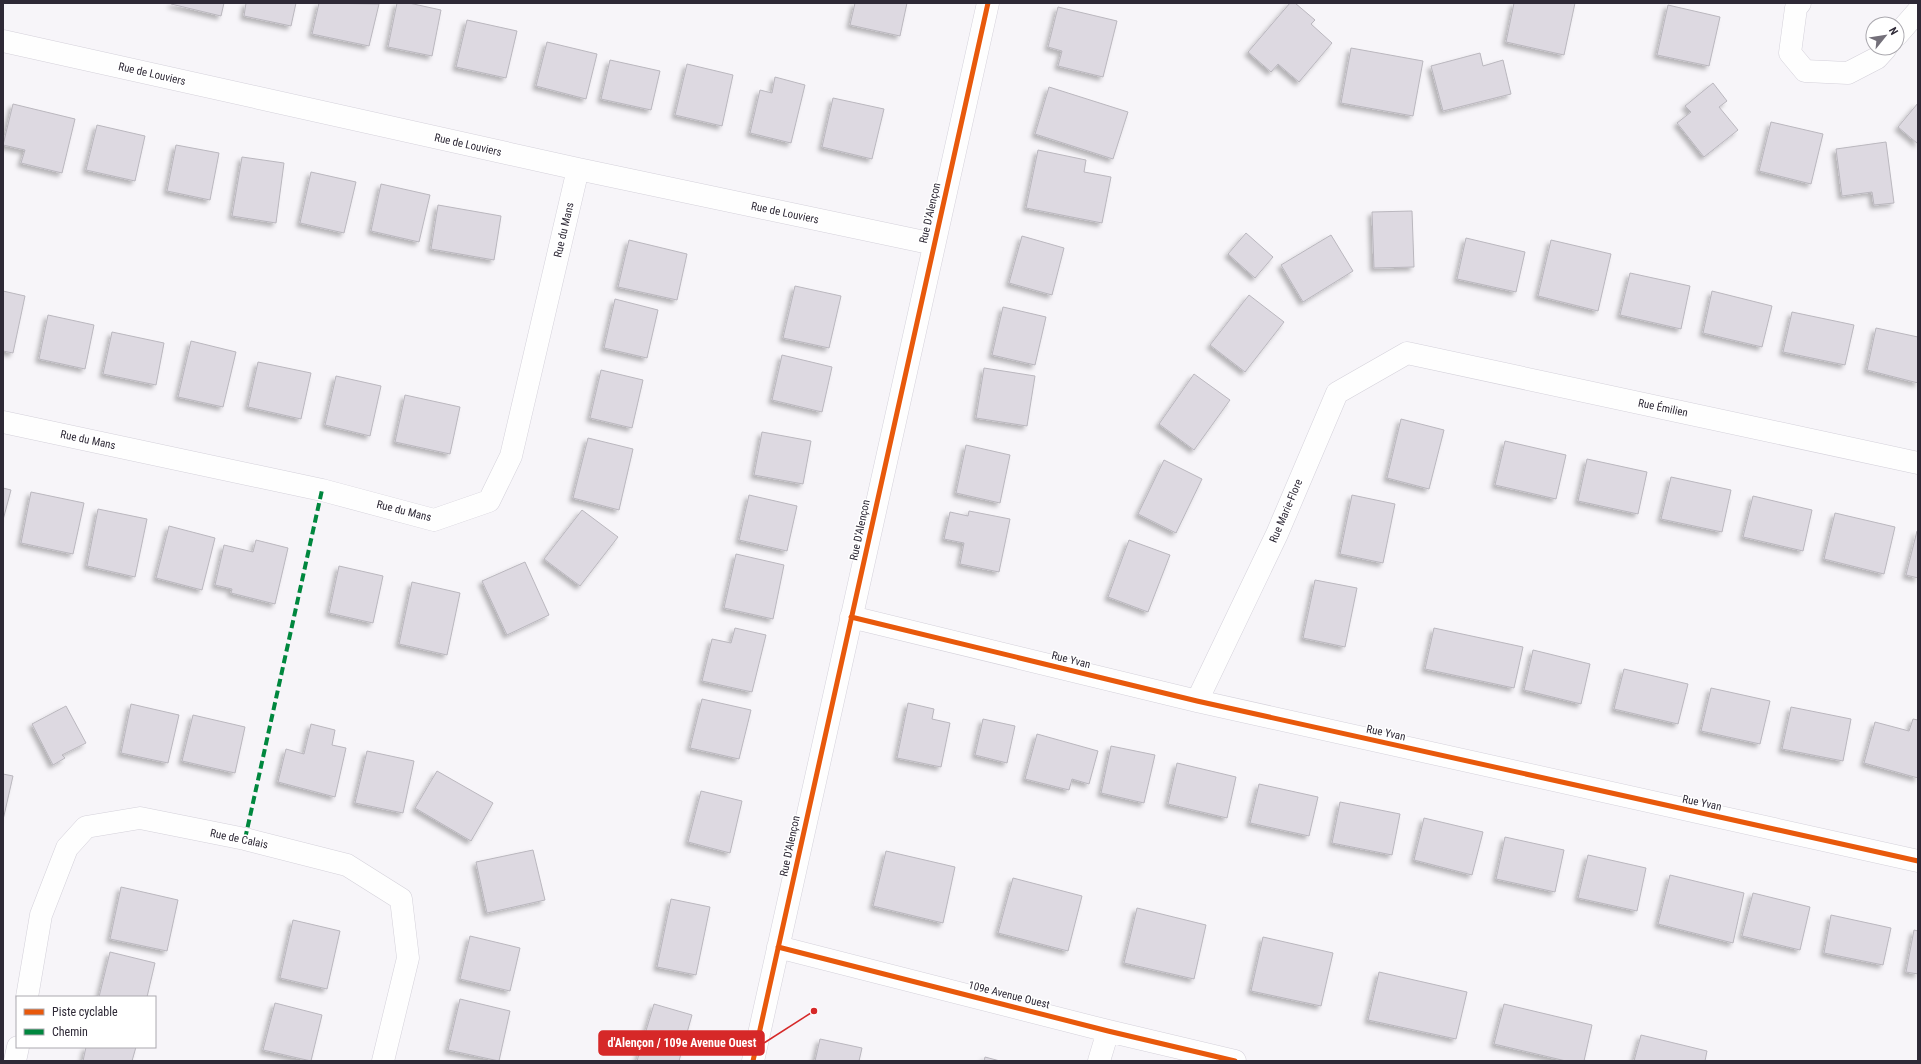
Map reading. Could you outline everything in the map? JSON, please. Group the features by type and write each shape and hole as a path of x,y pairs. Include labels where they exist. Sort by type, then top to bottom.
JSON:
{"street":[{"name":"Rue D'Alençon","path":"753,1061 988,3"},
{"path":"1800,3 1796,8 1790,53 1805,71 1848,73 1879,56"},
{"path":"1905,26 1918,11"},
{"name":"Rue de Louviers","path":"3,41 578,169 934,244"},
{"name":"Rue du Mans","path":"3,422 322,490 434,520 489,501 511,456 578,169"},
{"name":"Rue Émilien","path":"1407,353 1918,464"},
{"name":"Rue Marie-Flore","path":"1197,701 1277,534 1337,393 1407,353"},
{"name":"Rue Yvan","path":"851,617 1197,701 1918,861"},
{"name":"Rue de Calais","path":"27,996 41,915 67,848 86,827 140,818 245,839 347,865 401,899 408,958 383,1061"},
{"name":"109e Avenue Ouest","path":"778,947 1108,1031 1235,1061"},
{"path":"1098,1061 1108,1031"},
{"path":"15,1061 18,1048"}],"building":[{"path":"224,3 221,16 171,4"},
{"path":"246,3 296,3 291,26 244,16"},
{"path":"319,3 379,4 369,46 312,34"},
{"path":"397,3 409,3 441,10 432,56 388,47"},
{"path":"855,3 907,3 900,36 850,25"},
{"path":"1290,3 1295,3 1315,20 1311,24 1332,43 1299,82 1278,64 1271,72 1248,52"},
{"path":"1514,3 1575,3 1564,55 1506,42"},
{"path":"1668,5 1720,17 1709,66 1657,55"},
{"path":"1058,7 1117,21 1103,77 1058,66 1062,51 1048,47"},
{"path":"467,20 517,31 506,78 456,67"},
{"path":"547,42 597,54 586,99 536,86"},
{"path":"1351,48 1423,61 1413,116 1341,103"},
{"path":"1480,53 1483,66 1503,60 1511,94 1443,111 1431,66"},
{"path":"610,60 660,71 651,110 601,99"},
{"path":"687,64 733,75 722,126 675,115"},
{"path":"775,77 805,85 791,143 750,133 760,90 772,93"},
{"path":"1713,83 1727,101 1719,107 1738,130 1704,157 1677,123 1691,112 1685,106"},
{"path":"1049,87 1128,112 1113,159 1035,134"},
{"path":"833,98 884,109 872,159 822,147"},
{"path":"1918,103 1918,144 1898,127"},
{"path":"13,104 75,119 62,173 21,163 25,150 3,145"},
{"path":"1771,122 1823,134 1811,184 1759,171"},
{"path":"97,125 145,136 135,181 86,170"},
{"path":"1886,142 1894,203 1874,205 1872,192 1842,196 1836,149"},
{"path":"176,145 219,153 210,200 167,191"},
{"path":"1038,150 1086,160 1084,172 1111,177 1102,223 1026,208"},
{"path":"242,157 284,163 276,223 232,216"},
{"path":"311,172 356,182 344,233 300,223"},
{"path":"381,184 430,195 419,242 371,231"},
{"path":"438,205 501,216 494,260 431,249"},
{"path":"1412,211 1414,267 1374,268 1372,212"},
{"path":"1246,233 1273,257 1255,278 1228,254"},
{"path":"1331,235 1353,271 1303,302 1281,265"},
{"path":"1022,236 1064,248 1052,295 1009,283"},
{"path":"1466,238 1525,252 1516,292 1457,279"},
{"path":"629,240 687,254 677,300 618,287"},
{"path":"1551,240 1611,254 1598,311 1538,296"},
{"path":"1630,273 1690,286 1681,329 1620,315"},
{"path":"795,286 841,296 829,348 783,338"},
{"path":"3,291 25,296 13,353 3,351"},
{"path":"1712,291 1772,306 1762,347 1703,333"},
{"path":"1249,295 1284,322 1245,372 1210,345"},
{"path":"615,299 658,310 647,358 604,348"},
{"path":"1003,307 1046,317 1035,365 992,355"},
{"path":"1792,312 1854,325 1845,365 1783,352"},
{"path":"48,315 94,325 85,369 39,359"},
{"path":"1876,328 1918,337 1918,383 1867,370"},
{"path":"112,332 164,343 156,385 103,374"},
{"path":"191,341 236,352 223,407 178,397"},
{"path":"782,355 832,367 822,412 772,400"},
{"path":"258,362 311,373 301,419 248,407"},
{"path":"984,368 1035,376 1027,426 976,418"},
{"path":"601,370 643,380 632,428 590,418"},
{"path":"1194,374 1230,400 1194,450 1159,424"},
{"path":"336,376 381,386 370,436 325,425"},
{"path":"405,395 460,407 450,454 395,442"},
{"path":"1401,419 1444,430 1429,489 1387,478"},
{"path":"762,432 811,441 803,484 754,475"},
{"path":"588,438 633,449 619,510 573,498"},
{"path":"1505,441 1566,455 1556,499 1495,485"},
{"path":"966,445 1010,455 1000,503 956,493"},
{"path":"1587,459 1647,472 1638,514 1578,501"},
{"path":"1164,460 1202,479 1176,533 1138,514"},
{"path":"1671,477 1731,490 1722,532 1661,519"},
{"path":"3,488 11,490 3,520"},
{"path":"31,492 84,503 73,554 21,543"},
{"path":"749,495 797,506 787,551 739,540"},
{"path":"1352,495 1395,504 1383,563 1340,554"},
{"path":"1753,496 1812,510 1803,551 1743,537"},
{"path":"98,509 147,519 135,577 87,566"},
{"path":"582,510 618,537 580,586 544,559"},
{"path":"969,511 1010,519 999,572 960,564 964,543 944,539 950,512 968,516"},
{"path":"1835,513 1895,527 1884,574 1824,559"},
{"path":"169,526 215,538 202,590 156,578"},
{"path":"1918,531 1918,578 1906,575"},
{"path":"256,540 288,548 275,604 231,593 232,589 215,585 224,545 253,552"},
{"path":"1129,540 1170,555 1148,612 1108,597"},
{"path":"736,554 784,565 773,619 724,608"},
{"path":"525,562 549,615 507,635 482,581"},
{"path":"339,566 383,576 373,623 329,613"},
{"path":"1315,580 1357,588 1345,647 1303,638"},
{"path":"412,582 460,593 447,655 399,644"},
{"path":"735,628 766,635 752,692 702,681 712,639 731,643"},
{"path":"1434,628 1523,647 1514,688 1425,669"},
{"path":"1533,650 1590,664 1581,704 1524,690"},
{"path":"1624,669 1688,684 1678,724 1614,709"},
{"path":"1711,688 1770,701 1760,744 1701,731"},
{"path":"702,699 751,710 739,759 690,748"},
{"path":"908,703 934,709 932,719 950,723 941,767 897,758"},
{"path":"131,704 179,715 168,763 121,753"},
{"path":"66,706 86,743 62,755 65,758 53,765 32,724"},
{"path":"1791,707 1851,719 1843,761 1782,749"},
{"path":"193,715 245,727 235,773 182,761"},
{"path":"983,719 1015,726 1007,763 975,755"},
{"path":"1913,719 1918,720 1918,778 1864,763 1875,722 1909,731"},
{"path":"311,724 335,730 332,745 346,748 335,797 278,782 286,749 304,754"},
{"path":"1037,734 1098,751 1089,784 1072,779 1069,790 1025,779"},
{"path":"1111,746 1155,755 1144,803 1101,793"},
{"path":"367,751 414,761 403,813 355,803"},
{"path":"1177,763 1236,777 1227,818 1168,804"},
{"path":"437,771 493,803 471,841 415,808"},
{"path":"3,774 13,776 3,820"},
{"path":"1259,784 1318,797 1309,836 1250,823"},
{"path":"701,791 742,801 730,853 688,842"},
{"path":"1340,802 1400,814 1392,855 1332,843"},
{"path":"1424,818 1483,832 1472,875 1414,860"},
{"path":"1505,837 1564,850 1555,892 1496,879"},
{"path":"533,850 545,900 487,913 476,862"},
{"path":"886,851 955,867 943,923 873,906"},
{"path":"1588,855 1646,868 1637,911 1578,898"},
{"path":"1670,875 1744,893 1733,943 1658,924"},
{"path":"1013,878 1082,896 1068,951 998,933"},
{"path":"121,887 178,900 167,951 110,939"},
{"path":"1753,893 1810,907 1800,950 1742,936"},
{"path":"671,899 710,907 696,975 657,967"},
{"path":"1137,908 1206,925 1194,979 1124,963"},
{"path":"1831,915 1891,928 1883,965 1824,953"},
{"path":"293,920 340,931 327,989 280,978"},
{"path":"1914,930 1918,931 1918,974 1906,972"},
{"path":"470,936 520,948 510,991 460,979"},
{"path":"1263,937 1333,953 1321,1006 1251,991"},
{"path":"110,952 155,963 147,996 99,996"},
{"path":"1379,972 1467,992 1456,1039 1368,1020"},
{"path":"460,999 510,1011 499,1061 448,1050"},
{"path":"275,1003 322,1015 311,1061 263,1050"},
{"path":"654,1004 692,1015 679,1061 637,1061"},
{"path":"1504,1004 1592,1025 1584,1061 1566,1061 1494,1044"},
{"path":"1641,1035 1707,1051 1705,1061 1634,1061"},
{"path":"820,1039 862,1048 859,1061 815,1061"},
{"path":"86,1048 136,1048 132,1061 83,1061"},
{"path":"985,1057 1000,1061 984,1061"}],"marked path":[{"path":"245,839 322,490"}],"cycle path":[{"path":"753,1061 988,3"},
{"path":"851,617 1197,701 1918,861"},
{"path":"778,947 1108,1031 1235,1061"}],"place":[{"name":"d'Alençon / 109e Avenue Ouest","path":"814,1011"}]}
